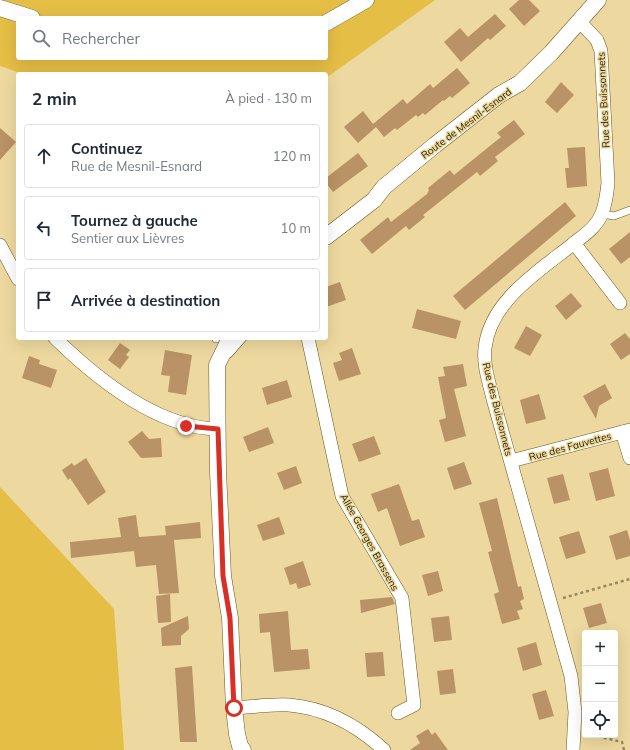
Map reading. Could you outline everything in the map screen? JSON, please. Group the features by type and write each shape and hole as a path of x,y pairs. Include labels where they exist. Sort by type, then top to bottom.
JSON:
{"street":[{"path":"328,22 366,0"},
{"name":"Route de Mesnil-Esnard","path":"328,235 374,200 384,187 436,145 499,95 520,83 551,53 598,0"},
{"path":"0,8 26,16"},
{"name":"Rue des Buissonnets","path":"573,750 575,712 571,676 487,375 485,360 487,335 498,310 506,300 588,232 602,214 608,183 601,51 597,40 579,21"},
{"path":"574,243 620,303"},
{"path":"0,245 16,275"},
{"path":"57,340 75,357 111,386 150,411 186,426 218,429"},
{"path":"220,340 217,365 223,576 230,618 234,708 241,749"},
{"name":"Allée Georges Brassens","path":"308,340 342,496 402,598 414,705 398,713"},
{"path":"626,431 630,458"},
{"name":"Rue des Fauvettes","path":"511,461 626,431"},
{"path":"234,708 289,705 314,709 358,729 384,750"}],"lane":[{"path":"602,214 614,216 630,210"},
{"path":"217,365 228,356 241,340"}],"path":[{"path":"572,596 630,579"},
{"path":"605,738 622,742 624,750"}],"shaded area":[{"path":"0,0 435,0 328,77 328,72 17,72 0,66"},
{"path":"0,487 114,609 124,750 0,750"}],"building":[{"path":"519,0 529,0 540,11 524,26 509,9"},
{"path":"495,14 506,26 490,40 488,38 461,62 444,42 460,28 468,37"},
{"path":"457,68 470,83 452,98 450,96 444,101 443,100 425,115 423,113 418,117 416,115 397,130 395,128 384,137 376,127 358,143 344,127 363,111 373,124 403,99 407,104 430,84 433,88"},
{"path":"561,82 574,95 557,113 545,102"},
{"path":"514,120 525,134 495,157 498,161 480,176 477,172 423,215 425,217 409,230 406,226 372,254 360,240 388,217 391,222 427,194 429,190 428,188 450,170 454,175 501,137 497,133"},
{"path":"0,128 16,142 0,160"},
{"path":"585,147 587,186 567,188 565,168 569,168 567,148"},
{"path":"358,153 368,166 333,192 328,186 328,176"},
{"path":"565,202 576,216 465,310 453,296"},
{"path":"630,232 630,257 621,264 609,249"},
{"path":"340,282 346,300 328,306 328,286"},
{"path":"571,293 582,306 566,320 555,306"},
{"path":"417,309 461,321 456,339 412,328"},
{"path":"526,326 542,335 530,356 514,348"},
{"path":"625,333 630,339 630,354 621,360 610,344"},
{"path":"120,343 130,350 126,355 129,357 120,369 108,360"},
{"path":"352,348 361,374 339,381 333,363 342,360 339,353"},
{"path":"165,350 192,355 186,395 168,392 170,376 161,375"},
{"path":"29,356 40,360 39,364 57,370 51,388 22,378"},
{"path":"463,364 467,386 454,389 466,436 445,442 439,420 446,418 438,377 445,376 443,367"},
{"path":"287,380 292,397 267,405 262,388"},
{"path":"605,384 612,398 599,406 596,419 583,396"},
{"path":"539,394 546,419 526,424 520,400"},
{"path":"268,427 274,443 249,452 243,437"},
{"path":"142,431 149,439 161,438 162,457 141,458 128,442"},
{"path":"374,436 381,454 359,462 352,444"},
{"path":"86,458 106,492 88,505 70,478 68,480 62,470 72,463 74,466"},
{"path":"464,462 472,484 454,490 447,468"},
{"path":"296,466 302,483 284,490 277,473"},
{"path":"608,468 615,496 596,501 589,473"},
{"path":"563,474 570,500 554,504 547,478"},
{"path":"399,484 412,521 419,519 425,537 400,546 387,508 378,512 371,494"},
{"path":"497,498 518,587 521,586 524,599 520,601 523,609 517,611 520,619 502,624 494,594 499,592 488,552 492,551 479,503"},
{"path":"136,515 139,537 166,535 165,526 200,522 201,538 174,540 179,593 159,594 156,565 136,567 134,551 71,558 70,542 121,537 118,518"},
{"path":"279,517 285,534 263,541 257,525"},
{"path":"627,530 630,540 630,556 616,560 609,536"},
{"path":"579,531 586,553 566,559 559,537"},
{"path":"303,561 311,585 298,589 296,583 290,585 284,568"},
{"path":"438,571 443,591 428,596 422,575"},
{"path":"170,594 171,622 158,623 156,596"},
{"path":"392,597 395,604 361,613 360,600"},
{"path":"601,603 607,623 589,628 583,608"},
{"path":"288,611 291,650 308,649 310,669 274,672 270,632 260,633 259,614"},
{"path":"188,616 189,629 181,636 181,645 162,646 161,628"},
{"path":"449,616 452,640 434,642 431,618"},
{"path":"536,642 542,665 523,671 517,648"},
{"path":"383,652 385,676 367,677 365,653"},
{"path":"192,666 197,742 180,742 175,668"},
{"path":"453,669 456,693 440,695 437,671"},
{"path":"546,690 554,716 539,720 532,694"},
{"path":"428,729 432,735 435,732 448,750 410,750 420,743 416,736"}],"route":[{"path":"186,426 218,429 218,472 223,576 230,618 234,708"}]}
